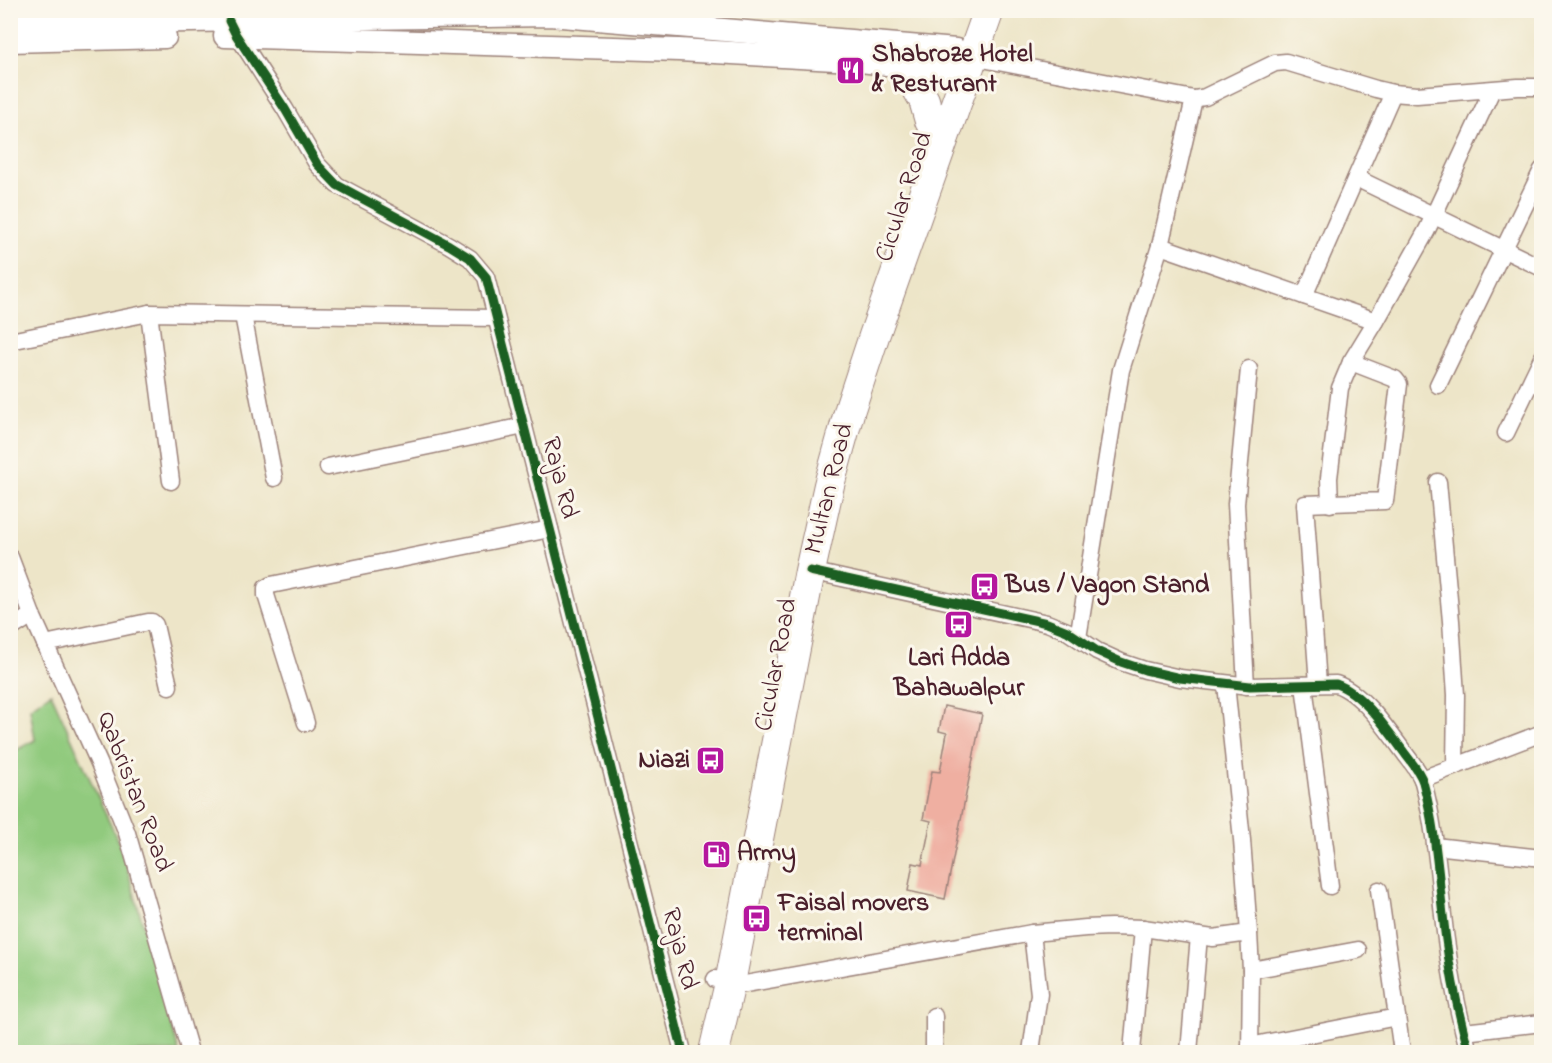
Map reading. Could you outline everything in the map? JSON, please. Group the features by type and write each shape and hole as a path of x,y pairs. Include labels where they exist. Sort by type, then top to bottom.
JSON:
{"highway":[{"name":"Cicular Road","path":"700,1053 722,981 797,567 817,476 867,334 930,121 959,60 970,10"},
{"name":"Multan Road","path":"714,1053 722,981 829,485 850,409 867,334 959,60 989,10"},
{"path":"904,66 924,100 930,121"}],"main road":[{"path":"10,40 550,15 959,60"},
{"path":"10,23 233,28 679,50 852,60 904,66 959,60"}],"street":[{"name":"Raja Rd","path":"233,28 317,164 337,185 449,245 470,258 486,277 683,1053"},
{"path":"959,60 1194,99 1204,97 1275,63 1286,62 1393,93 1417,95 1542,87"},
{"path":"1330,504 1329,478 1340,388 1350,362 1376,321 1433,215 1492,90"},
{"path":"1305,296 1393,93"},
{"path":"1077,638 1121,370 1160,246 1194,99"},
{"path":"1438,385 1542,170"},
{"path":"1356,178 1542,268"},
{"path":"1160,246 1376,321"},
{"path":"10,341 149,313 496,318"},
{"path":"149,313 171,481"},
{"path":"243,315 274,478"},
{"path":"1506,433 1542,358"},
{"path":"1330,886 1311,685 1305,504 1385,501 1398,382 1350,362"},
{"path":"1246,686 1236,504 1249,369"},
{"path":"328,467 524,426"},
{"path":"1438,482 1456,695 1455,766"},
{"path":"306,723 266,595 267,588 271,585 550,529"},
{"name":"Qabristan Road","path":"10,557 32,615 99,763 127,832 190,1053"},
{"path":"810,571 1047,623 1067,631 1097,651 1121,662 1180,678 1246,686 1336,684 1344,686 1366,705 1385,727 1422,779 1435,846 1446,943 1468,1052"},
{"path":"10,629 32,615"},
{"path":"45,644 152,622 155,626 169,686"},
{"path":"1226,684 1249,933 1250,1049 1397,1017"},
{"path":"1422,779 1542,733"},
{"path":"1435,846 1542,858"},
{"path":"1379,890 1402,1053"},
{"path":"722,981 740,985 1032,933 1086,928 1143,928 1213,938 1249,933"},
{"path":"1132,1053 1143,928"},
{"path":"1031,1053 1039,994 1032,933"},
{"path":"1189,1053 1199,936"},
{"path":"1251,970 1358,950"},
{"path":"934,1016 934,1053"},
{"path":"1464,1032 1542,1023"}],"green space":[{"path":"51,693 122,850 179,1052 11,1052 11,753 35,740 30,708"}],"building":[{"path":"944,706 982,714 945,899 908,891 913,863 922,865 931,821 923,819 932,771 940,772 947,733 939,731"}],"cycle path":[{"path":"229,21 317,164 337,185 449,245 470,258 486,277 683,1052"},
{"path":"810,571 1047,623 1067,631 1097,651 1145,670 1180,678 1250,686 1336,684 1356,696 1384,725 1416,768 1423,782 1435,841 1450,968 1469,1052"}],"place":[{"name":"Shabroze Hotel & Resturant","path":"851,70"},
{"name":"Bus / Vagon Stand","path":"984,586"},
{"name":"Lari Adda Bahawalpur","path":"959,625"},
{"name":"Niazi","path":"711,761"},
{"name":"Army","path":"716,854"},
{"name":"Faisal movers terminal","path":"757,919"}]}
